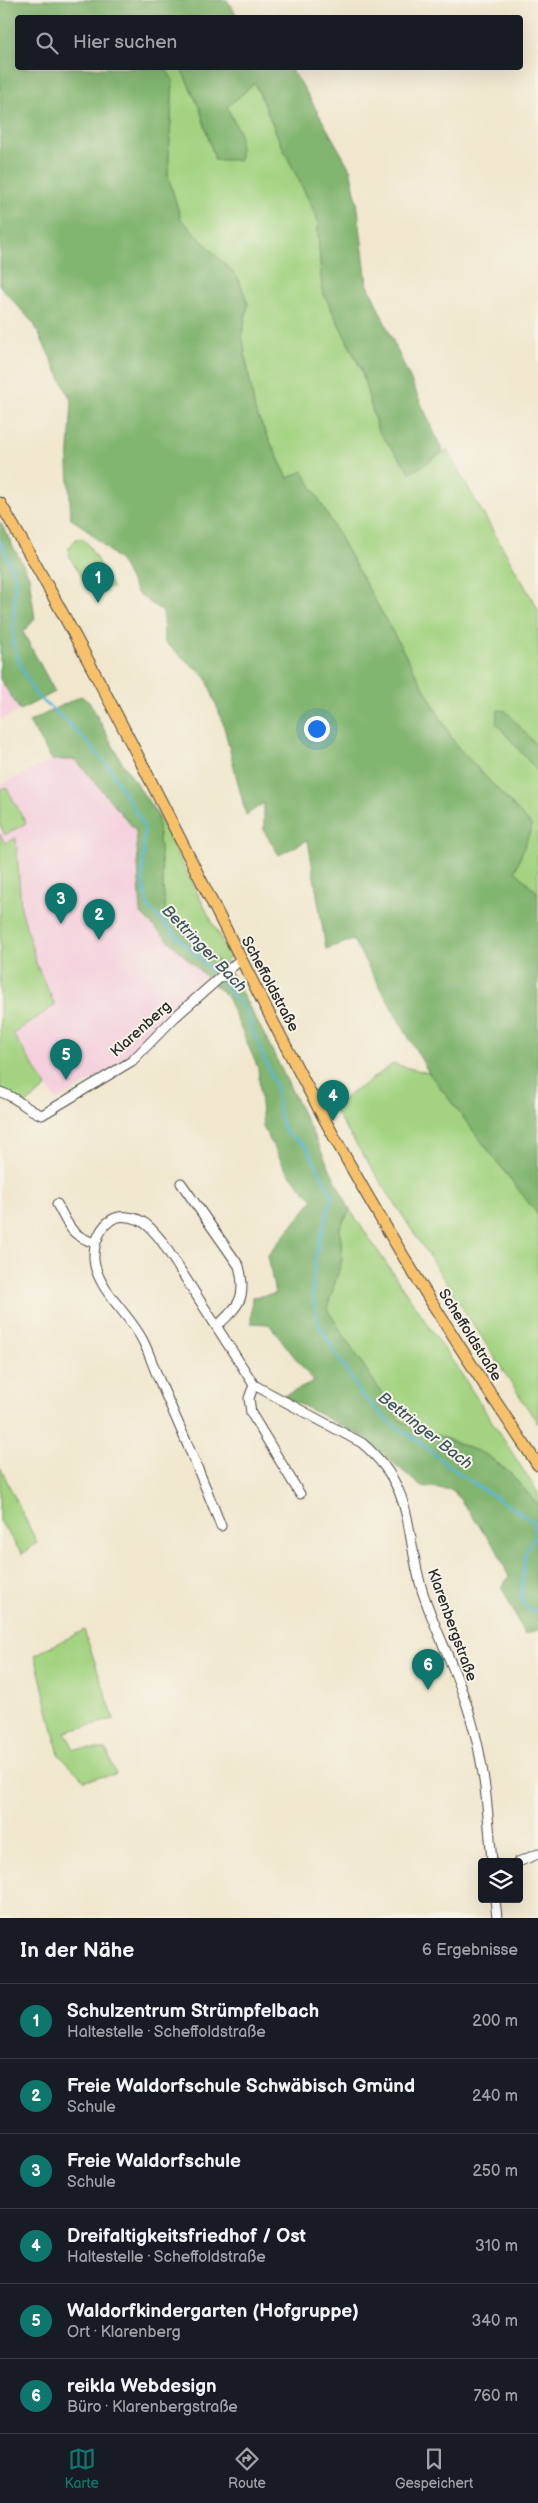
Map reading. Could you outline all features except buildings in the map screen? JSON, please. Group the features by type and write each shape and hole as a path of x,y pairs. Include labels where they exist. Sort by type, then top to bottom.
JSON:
{"main road":[{"name":"Scheffoldstraße","path":"0,503 100,679 236,963 366,1195 472,1368 538,1465"}],"street":[{"name":"Klarenberg","path":"0,1092 8,1094 29,1110 42,1115 132,1061 236,963"},
{"path":"181,1183 238,1266 243,1280 243,1295 235,1309 217,1326"},
{"path":"57,1204 79,1238 95,1243"},
{"path":"221,1526 144,1342 104,1287 95,1264 95,1243 103,1226 113,1219 125,1216 138,1219 149,1226 217,1326 254,1386 249,1398 251,1413 300,1494"},
{"name":"Klarenbergstraße","path":"254,1386 362,1443 378,1456 399,1488 406,1505 415,1562 423,1593 451,1658 472,1719 487,1798 492,1858"},
{"path":"523,1860 538,1854"},
{"path":"495,1903 497,1918"}],"shaded area":[{"path":"0,679 20,710 0,720"},
{"path":"52,760 76,760 136,831 141,914 209,980 128,1059 56,1101 13,1034 55,1005 37,966 21,908 16,838 5,843 0,834 0,785"}],"green space":[{"path":"0,0 227,0 237,15 15,15 15,70 166,70 173,80 168,176 181,219 238,278 248,304 242,335 255,411 288,478 303,471 455,744 532,826 515,871 538,893 538,1215 429,1073 353,940 326,949 308,840 279,855 264,831 264,803 246,815 223,723 206,677 164,642 163,612 137,593 121,562 85,528 71,519 68,465 72,402 34,324 0,286"},
{"path":"166,70 182,70 200,109 215,160 240,134 227,107 255,83 281,144 317,217 322,290 361,369 378,431 443,452 447,451 538,609 538,893 515,871 532,826 455,744 303,472 288,478 255,411 242,335 248,304 238,278 181,219 168,176 173,80"},
{"path":"182,70 291,70 301,83 350,169 357,201 367,283 443,452 411,473 378,431 361,369 322,290 317,217 281,144 255,83 227,107 240,134 240,160 215,160 200,109"},
{"path":"0,522 29,576 35,619 23,632 55,692 20,710 0,679"},
{"path":"76,539 83,539 88,544 113,588 86,584 69,556 69,548"},
{"path":"81,696 90,703 121,761 157,814 165,908 232,975 266,1038 350,1210 340,1227 342,1260 327,1309 399,1420 487,1455 511,1474 538,1505 538,1630 524,1634 502,1587 509,1577 497,1550 453,1490 420,1486 364,1437 284,1396 314,1382 269,1324 251,1323 252,1297 275,1294 268,1255 313,1200 286,1170 263,1127 258,1068 227,997 141,914 136,831 76,760 52,760 29,722"},
{"path":"498,710 506,711 538,747 538,772 496,723"},
{"path":"6,787 26,823 5,835 0,825 0,790"},
{"path":"157,814 230,957 222,966 165,908"},
{"path":"0,834 5,843 16,838 21,908 37,966 55,1005 13,1034 47,1087 26,1104 0,1089"},
{"path":"393,1064 429,1073 538,1215 538,1424 332,1107"},
{"path":"350,1210 460,1372 538,1493 538,1505 511,1474 487,1455 399,1420 326,1309 342,1260 340,1227"},
{"path":"0,1467 37,1543 22,1554 0,1521"},
{"path":"84,1630 114,1719 65,1732 74,1749 106,1749 116,1774 84,1780 59,1755 35,1655"}],"waterway":[{"name":"Bettringer Bach","path":"0,540 15,576 13,643 23,671 35,694 72,726 107,764 144,826 143,882 148,907 217,976"},
{"name":"Bettringer Bach","path":"221,980 244,1009 276,1087 280,1119 286,1133 306,1146 332,1195 315,1258 312,1295 319,1325 360,1393 387,1420 419,1442 462,1476 534,1522 535,1535 525,1553 521,1600 528,1609 538,1612"}],"place":[{"name":"Schulzentrum Strümpfelbach","path":"98,603"},
{"name":"Freie Waldorfschule","path":"61,924"},
{"name":"Freie Waldorfschule Schwäbisch Gmünd","path":"99,940"},
{"name":"Waldorfkindergarten (Hofgruppe)","path":"66,1080"},
{"name":"Dreifaltigkeitsfriedhof / Ost","path":"333,1121"},
{"name":"reikla Webdesign","path":"428,1690"}]}
